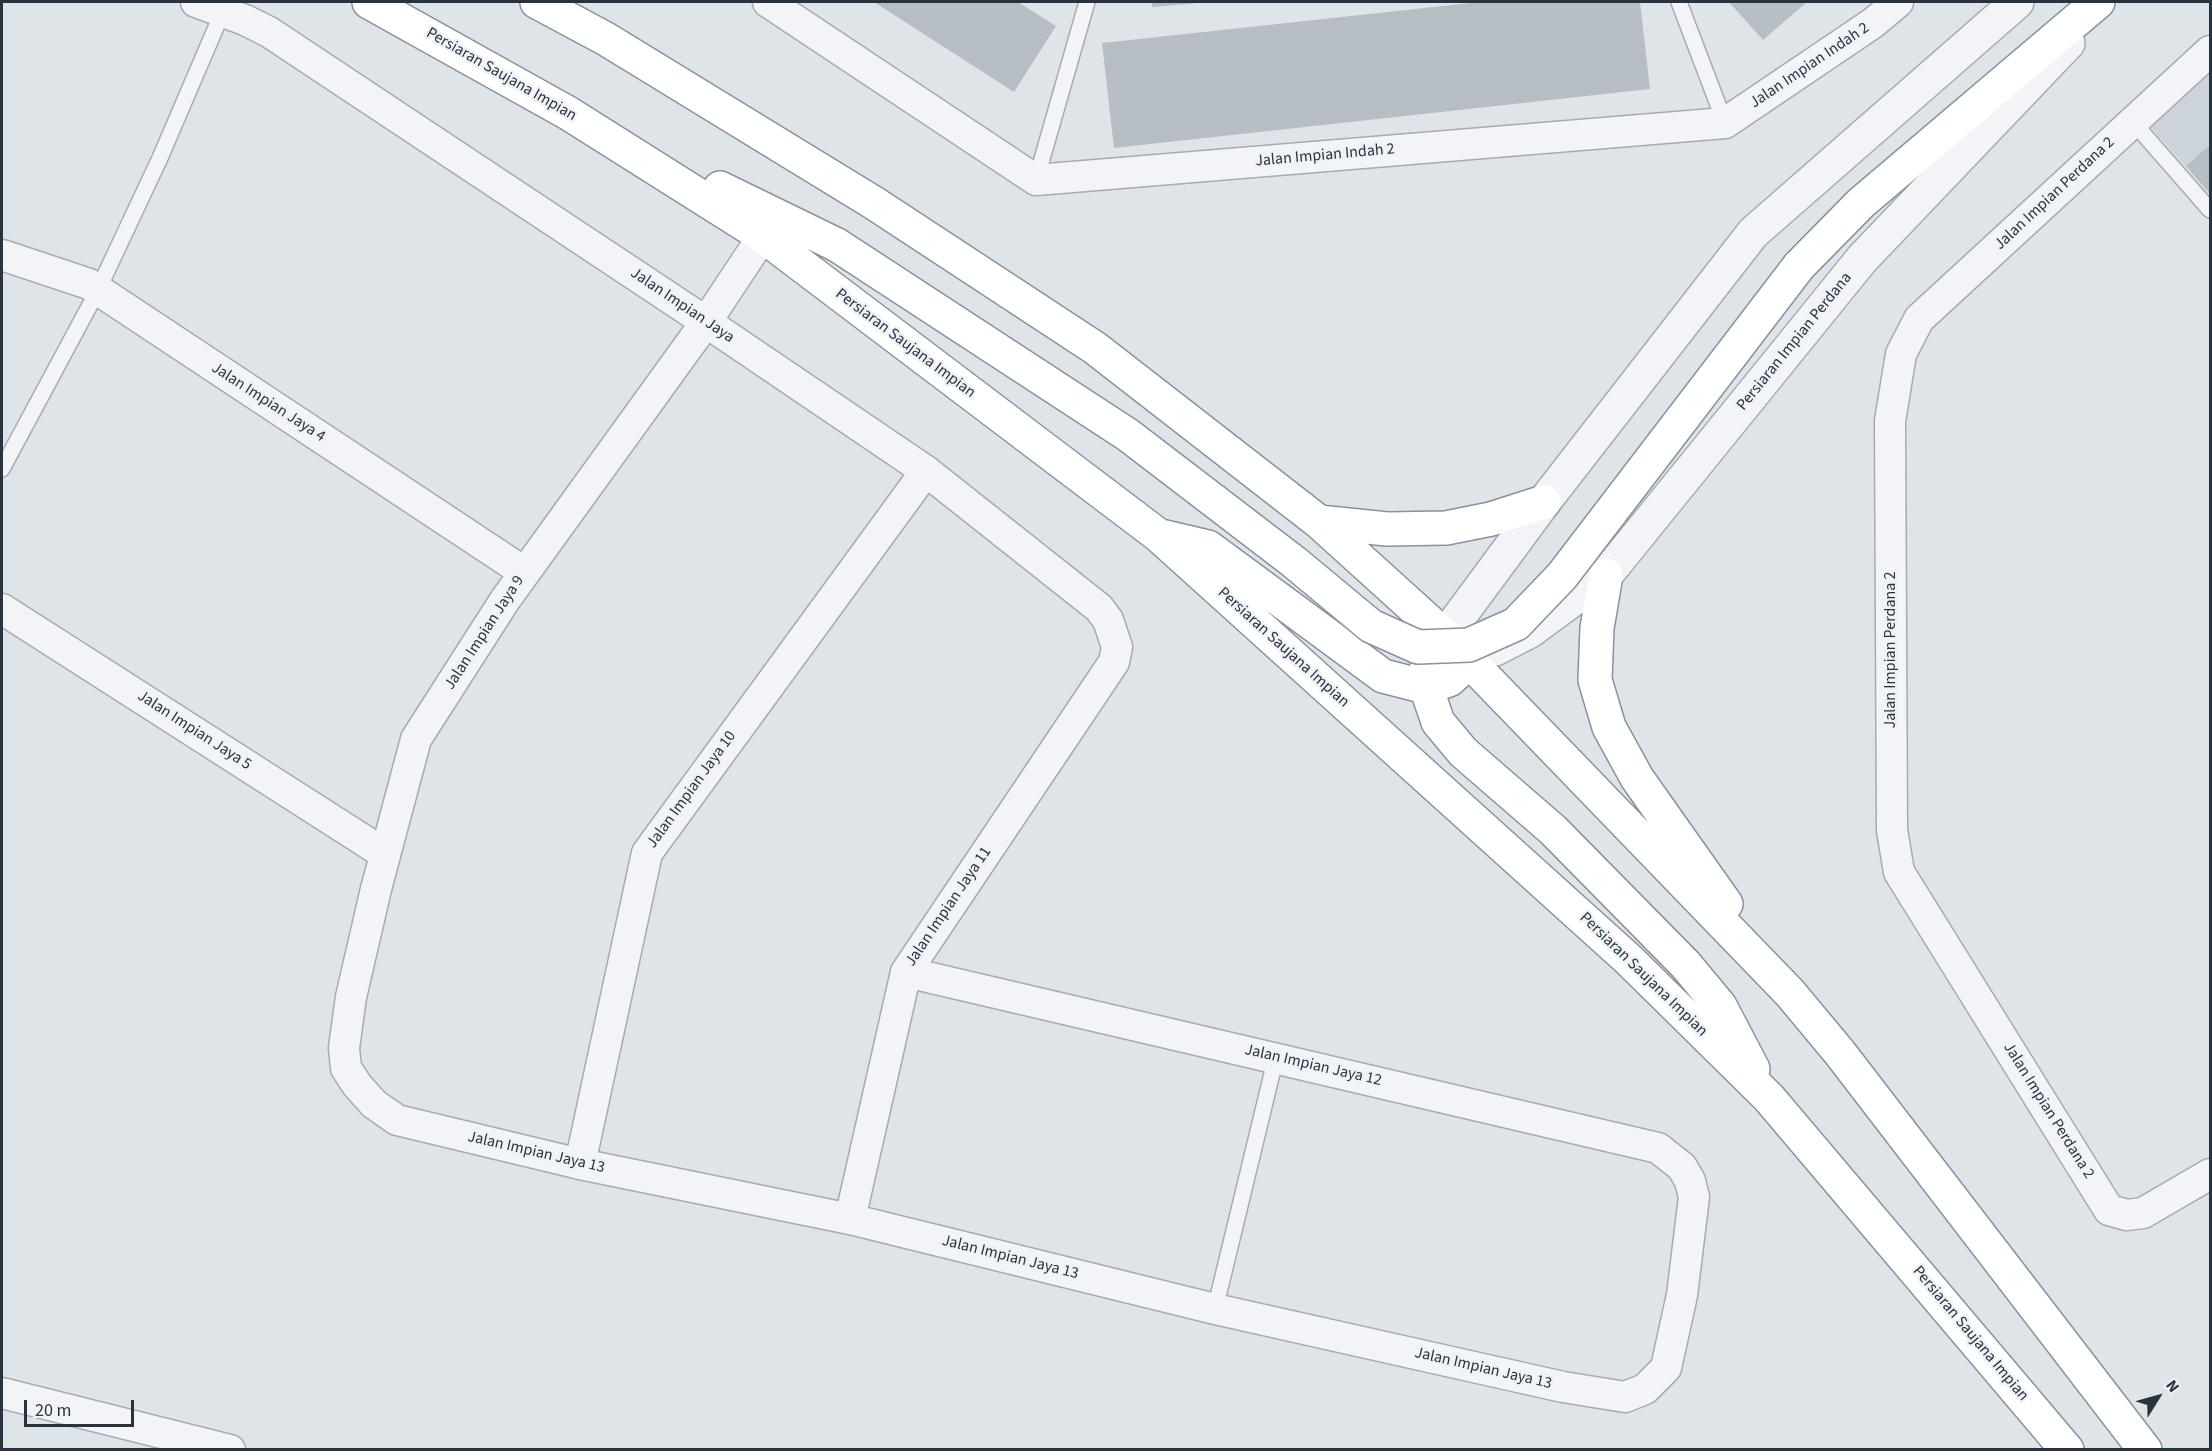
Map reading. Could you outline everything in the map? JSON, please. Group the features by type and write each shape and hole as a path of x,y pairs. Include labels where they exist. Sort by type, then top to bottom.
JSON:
{"highway":[{"name":"Persiaran Saujana Impian","path":"369,2 568,113 763,236 1158,535 1629,960 1769,1098 2067,1449"},
{"path":"537,2 624,50 857,192 1095,348 1318,522 1445,636 1790,993"},
{"path":"568,113 837,245 1128,435 1294,561 1371,626 1418,647 1469,645 1516,624 1562,576 1799,266 1861,202 2098,2"},
{"path":"1318,522 1387,529 1446,528 1491,519 1544,502"},
{"path":"1158,535 1208,547 1383,676 1425,687 1449,680 1469,662"},
{"path":"1606,575 1597,628 1595,680 1609,727 1636,778 1790,993 1840,1053 2145,1449"},
{"path":"1445,636 1426,670 1425,687 1438,722 1463,752 1553,830 1686,965 1720,1006 1769,1098"}],"street":[{"path":"768,2 1036,180"},
{"name":"Jalan Impian Indah 2","path":"1036,180 1725,123 1873,23 1898,2"},
{"path":"1445,636 1544,502 1753,233 2017,2"},
{"name":"Persiaran Impian Perdana","path":"1469,662 1530,632 1606,575 1862,259 2107,2"},
{"name":"Jalan Impian Jaya","path":"209,6 269,32 926,471 1099,608 1114,632 1117,647 1114,662"},
{"name":"Jalan Impian Perdana 2","path":"2211,51 1919,319 1901,354 1890,421 1892,830 1899,872 2109,1210 2127,1215 2143,1213 2211,1174"},
{"name":"Jalan Impian Jaya 9","path":"357,1085 346,1068 344,1048 351,997 385,854 416,739 524,572 706,322 763,236"},
{"name":"Jalan Impian Jaya 4","path":"2,255 88,284 98,290 524,572"},
{"name":"Jalan Impian Jaya 10","path":"580,1164 646,853 926,471"},
{"name":"Jalan Impian Jaya 5","path":"2,609 385,854"},
{"name":"Jalan Impian Jaya 11","path":"850,1219 906,972 1114,662"},
{"name":"Jalan Impian Jaya 12","path":"906,972 1658,1148 1682,1167 1690,1181 1694,1197 1682,1295 1666,1368"},
{"name":"Jalan Impian Jaya 13","path":"357,1085 374,1104 397,1120 580,1164 850,1219 1215,1308 1563,1387 1625,1397 1645,1389 1666,1368"},
{"path":"2,1393 230,1449"}],"lane":[{"path":"1036,180 1087,2"},
{"path":"1679,2 1725,123"},
{"path":"2,469 98,290 160,158 209,6"},
{"path":"2133,122 2211,210"},
{"path":"1215,1308 1276,1057"}],"shaded area":[{"path":"2210,70 2210,194 2150,126"}],"building":[{"path":"874,2 1018,2 1056,26 1014,92"},
{"path":"1152,2 1199,2 1199,3 1152,7"},
{"path":"1480,2 1640,2 1650,89 1114,148 1102,43"},
{"path":"1729,2 1807,2 1763,40"},
{"path":"2210,145 2210,194 2186,166"}]}
